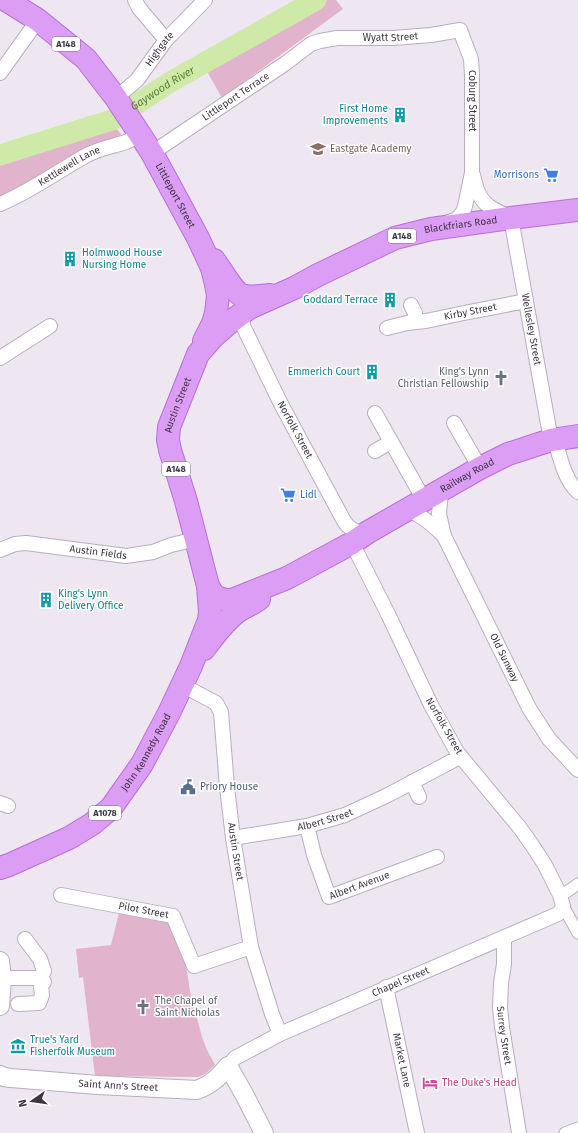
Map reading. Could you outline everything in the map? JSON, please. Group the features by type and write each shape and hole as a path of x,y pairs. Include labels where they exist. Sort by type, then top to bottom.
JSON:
{"main road":[{"name":"A148","path":"6,0 38,20 86,59 116,98 152,153"},
{"name":"Littleport Street","path":"152,153 198,238 212,268 215,280 218,299 216,313 213,323 198,354"},
{"name":"Blackfriars Road","path":"242,313 249,308 396,238 431,229 578,210"},
{"name":"Littleport Street","path":"198,238 240,295 258,297 283,293"},
{"name":"Austin Street","path":"208,586 186,501 170,450 168,440 169,427 198,354 213,337 242,313"},
{"name":"Railway Road","path":"358,539 480,468 508,454 553,440 578,436"},
{"name":"John Kennedy Road","path":"208,586 214,596 225,600 232,600 287,578 358,539"},
{"name":"John Kennedy Road","path":"186,676 214,635 230,619 239,611 256,602 287,578"},
{"name":"John Kennedy Road","path":"0,868 69,838 92,824 111,808 142,764 169,713 186,676 209,620 210,612 208,586"}],"street":[{"path":"135,0 139,8 166,40"},
{"name":"Highgate","path":"116,98 137,80 166,40 205,0"},
{"path":"0,73 38,20"},
{"name":"Wyatt Street","path":"320,41 337,38 393,38 431,35 460,30"},
{"name":"Coburg Street","path":"431,229 457,219 463,212 472,173 472,67 471,59 460,30"},
{"name":"Littleport Terrace","path":"152,153 286,63 308,46 320,41"},
{"name":"Kettlewell Lane","path":"0,204 36,186 90,154 105,147 127,141 140,135"},
{"name":"Coburg Street","path":"472,173 480,196 486,204 494,210 511,218"},
{"name":"Wellesley Street","path":"511,218 553,440 570,483 578,492"},
{"name":"Kirby Street","path":"387,328 526,300"},
{"path":"411,305 415,314 415,322"},
{"name":"Norfolk Street","path":"242,313 243,326 281,404 347,527 352,530 358,539 388,614 431,705 458,752 532,845 544,865 578,933"},
{"path":"0,358 50,326"},
{"path":"375,413 424,500"},
{"path":"454,423 480,468"},
{"path":"375,451 391,442"},
{"name":"Old Sunway","path":"444,536 439,514 424,500 419,515 435,525 444,536 529,708 549,739 578,770"},
{"name":"Austin Fields","path":"0,550 15,544 26,543 126,556 153,552 171,545 196,539"},
{"name":"Austin Street","path":"186,676 216,704 221,712 233,838 251,947 272,1014 280,1034"},
{"name":"Albert Street","path":"233,838 307,826 345,815 442,767 454,760 457,757 458,752"},
{"path":"412,782 419,797"},
{"name":"Albert Avenue","path":"307,826 314,855 329,897 437,857"},
{"path":"561,901 568,891 578,884"},
{"name":"Pilot Street","path":"61,895 173,916 194,966 251,947"},
{"name":"Chapel Street","path":"228,1066 235,1058 280,1034 558,914 562,909 561,901"},
{"name":"Surrey Street","path":"504,938 504,964 501,983 502,1027 519,1133"},
{"path":"18,1004 39,1003 42,995 44,970 40,959 25,939"},
{"path":"0,1006 1,969 42,980"},
{"name":"Market Lane","path":"386,987 417,1133"},
{"path":"228,1066 264,1133"},
{"name":"Saint Ann's Street","path":"0,1075 4,1077 98,1085 197,1090 217,1080 228,1066"},
{"path":"212,1083 218,1088 244,1094"},
{"path":"565,1133 578,1128"}],"shaded area":[{"path":"309,0 336,0 343,9 222,98 200,59 278,19"},
{"path":"113,124 123,137 0,198 0,160"},
{"path":"119,913 172,923 187,971 190,992 202,1037 215,1065 205,1074 198,1077 95,1076 83,977 79,978 76,949 111,945"}],"waterway":[{"name":"Gaywood River","path":"0,155 112,120 172,81 316,0"}],"place":[{"name":"First Home Improvements","path":"400,115"},
{"name":"Eastgate Academy","path":"318,149"},
{"name":"Morrisons","path":"551,175"},
{"name":"Holmwood House Nursing Home","path":"70,259"},
{"name":"Goddard Terrace","path":"390,300"},
{"name":"Emmerich Court","path":"372,372"},
{"name":"King's Lynn Christian Fellowship","path":"501,378"},
{"name":"Lidl","path":"288,495"},
{"name":"King's Lynn Delivery Office","path":"46,600"},
{"name":"Priory House","path":"188,787"},
{"name":"The Chapel of Saint Nicholas","path":"143,1007"},
{"name":"True's Yard Fisherfolk Museum","path":"18,1046"},
{"name":"The Duke's Head","path":"430,1083"}]}
